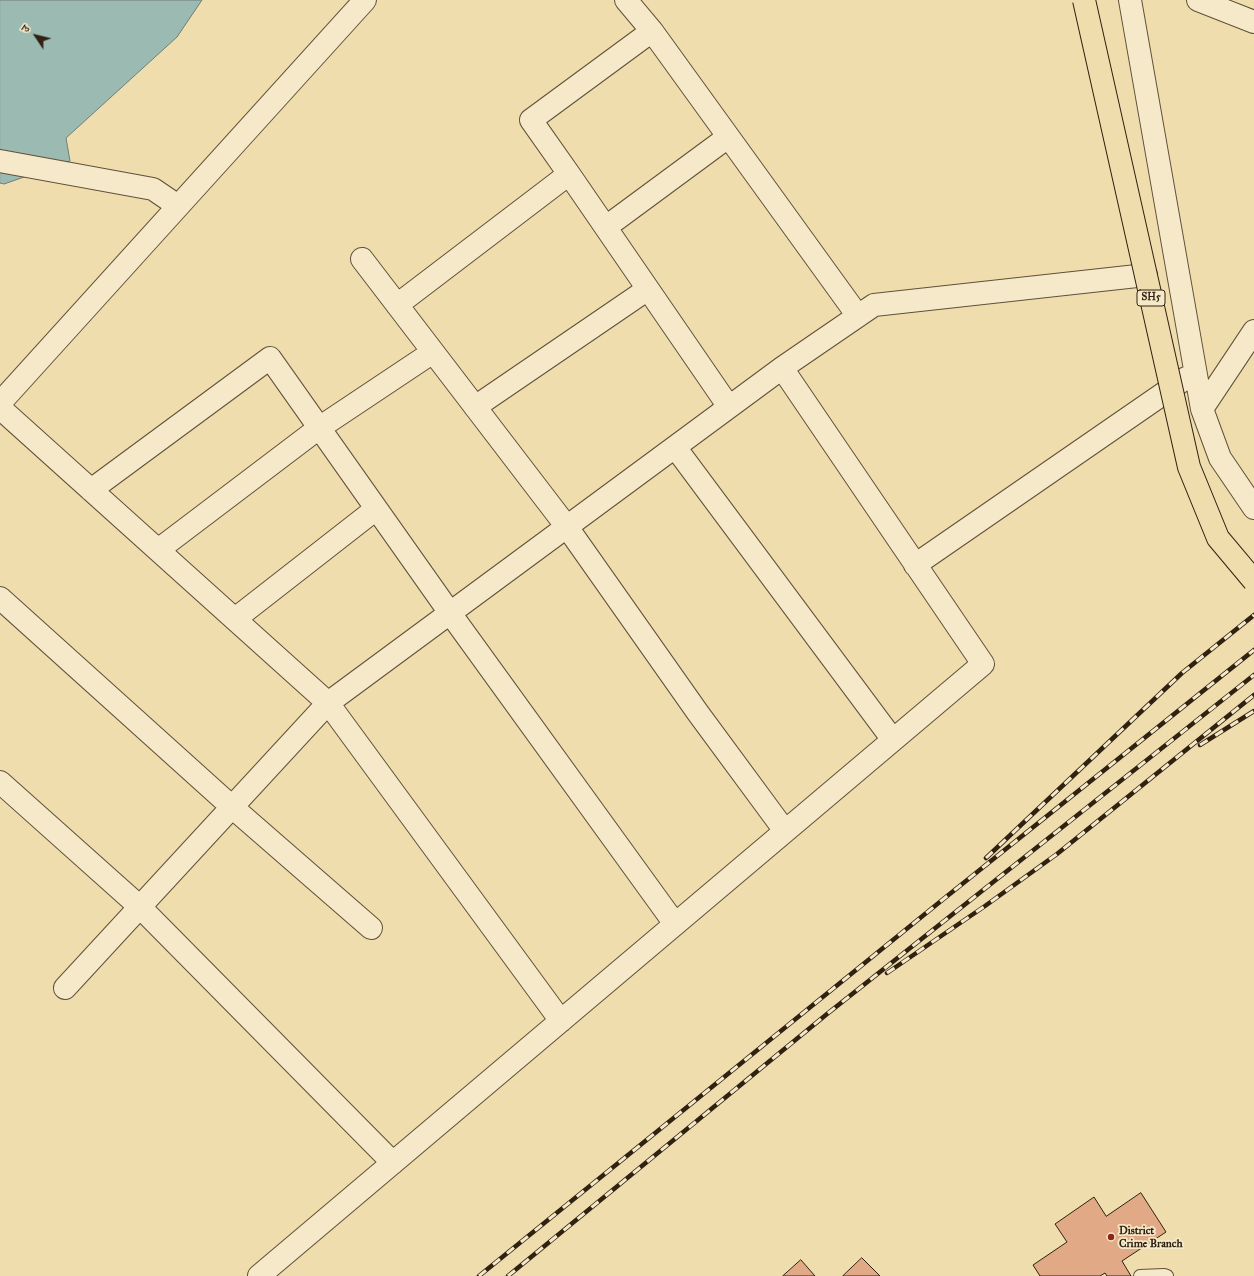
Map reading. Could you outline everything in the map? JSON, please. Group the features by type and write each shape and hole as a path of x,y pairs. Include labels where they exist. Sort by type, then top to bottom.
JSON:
{"main road":[{"name":"SH5","path":"1084,0 1189,467 1218,538 1254,581"}],"street":[{"path":"0,403 365,0"},
{"path":"626,0 652,31 858,316"},
{"path":"1130,0 1202,409 1220,458 1254,508"},
{"path":"1198,0 1254,22"},
{"path":"652,31 531,120 729,407"},
{"path":"606,227 728,136"},
{"path":"0,161 153,189 178,206"},
{"path":"397,305 569,174"},
{"path":"362,259 567,527 698,713 785,831"},
{"path":"65,988 328,703 782,368 874,305 1146,275"},
{"path":"475,407 648,289"},
{"path":"1202,409 1254,331"},
{"path":"158,550 319,428 434,352"},
{"path":"91,490 270,358 450,613 675,924"},
{"path":"259,1276 983,664 782,368"},
{"path":"915,565 1195,372"},
{"path":"0,408 328,703 561,1021"},
{"path":"675,447 893,740"},
{"path":"235,619 376,509"},
{"path":"0,598 232,807 371,928"},
{"path":"0,782 140,907 393,1163"}],"lane":[{"path":"1140,1276 1166,1276"}],"water":[{"path":"0,0 202,0 177,37 66,138 70,161 4,184 0,183"}],"building":[{"name":"District Crime Branch","path":"1141,1193 1166,1232 1122,1261 1131,1276 1107,1276 1105,1273 1100,1276 1040,1276 1033,1265 1067,1242 1055,1224 1094,1197 1106,1216"},
{"path":"862,1258 880,1276 843,1276"},
{"path":"801,1260 815,1276 783,1276"}],"railway":[{"path":"986,858 1182,673 1254,615"},
{"path":"479,1276 941,901 1254,650"},
{"path":"508,1276 827,1014 1254,675"},
{"path":"887,973 985,906 1057,854 1254,695"},
{"path":"1200,745 1254,711"}],"place":[{"name":"District Crime Branch","path":"1111,1237"}]}
